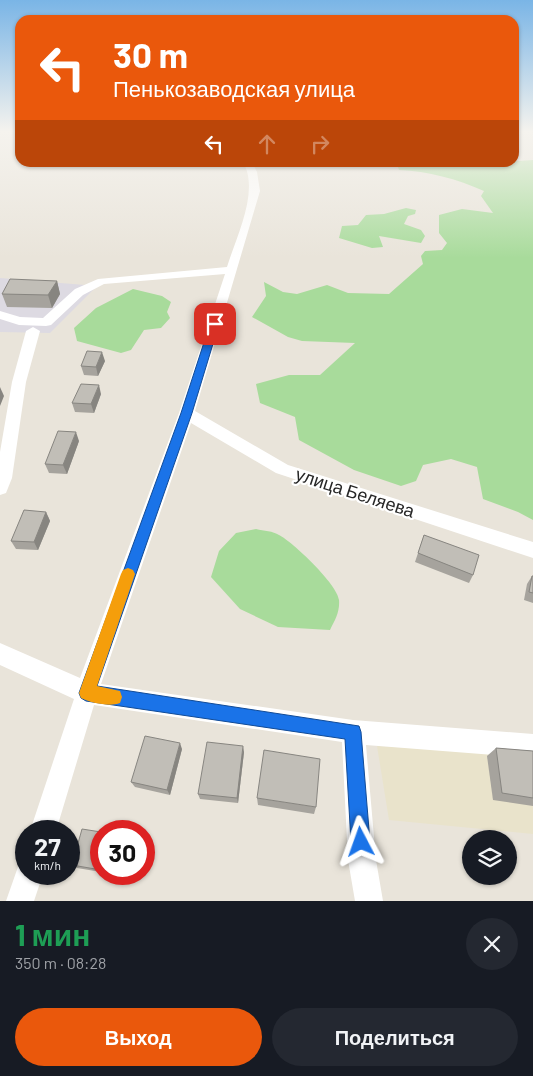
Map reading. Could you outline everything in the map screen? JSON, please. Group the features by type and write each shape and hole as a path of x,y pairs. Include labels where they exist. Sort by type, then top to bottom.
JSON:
{"street":[{"path":"46,820 86,693 187,413 255,191 253,174"},
{"path":"0,315 19,321 46,322 79,292 102,281 232,270"},
{"path":"0,488 4,478 19,382 33,331"},
{"name":"улица Беляева","path":"187,413 282,469 533,550"},
{"path":"0,654 86,693 353,732 533,746"},
{"path":"353,732 362,860 369,901"},
{"path":"20,901 25,885"}],"shaded area":[{"path":"0,278 97,286 50,333 0,332"},
{"path":"377,746 533,755 533,834 517,832 517,830 492,830 389,820"}],"green space":[{"path":"432,174 533,174 533,520 518,512 483,499 477,467 451,459 423,465 416,481 401,486 354,470 299,440 295,417 260,403 256,384 289,375 320,375 355,343 302,341 288,337 252,317 266,296 264,282 283,292 297,294 327,285 348,293 389,294 423,264 421,256 425,251 442,250 447,243 439,233 439,215 462,209 493,213 481,196 484,191"},
{"path":"406,208 416,210 415,214 408,216 404,224 421,230 425,236 421,243 379,236 383,247 372,248 339,238 342,226 358,225 366,215 384,214"},
{"path":"133,289 162,296 171,302 167,312 170,318 161,328 144,330 131,350 121,353 77,341 74,328 96,308"},
{"path":"256,529 274,533 286,539 314,564 331,584 337,593 339,608 330,630 278,627 240,609 211,577 219,551 236,533"}],"building":[{"path":"10,279 57,281 48,295 2,294"},
{"path":"87,351 102,352 96,367 81,366"},
{"path":"81,384 99,385 91,404 72,403"},
{"path":"58,431 76,432 63,465 45,464"},
{"path":"24,510 46,512 34,542 11,541"},
{"path":"424,535 479,555 473,575 418,553"},
{"path":"533,576 533,593 529,592"},
{"path":"145,736 180,743 167,790 131,782"},
{"path":"207,742 243,746 237,798 198,794"},
{"path":"496,748 533,751 533,798 502,793"},
{"path":"264,750 320,759 316,807 257,798"},
{"path":"82,829 90,830 90,868 80,866 80,836"}],"slow traffic":[{"path":"114,697 86,693 128,574"}],"route":[{"path":"215,324 187,413 86,693 353,732 361,842"}]}
